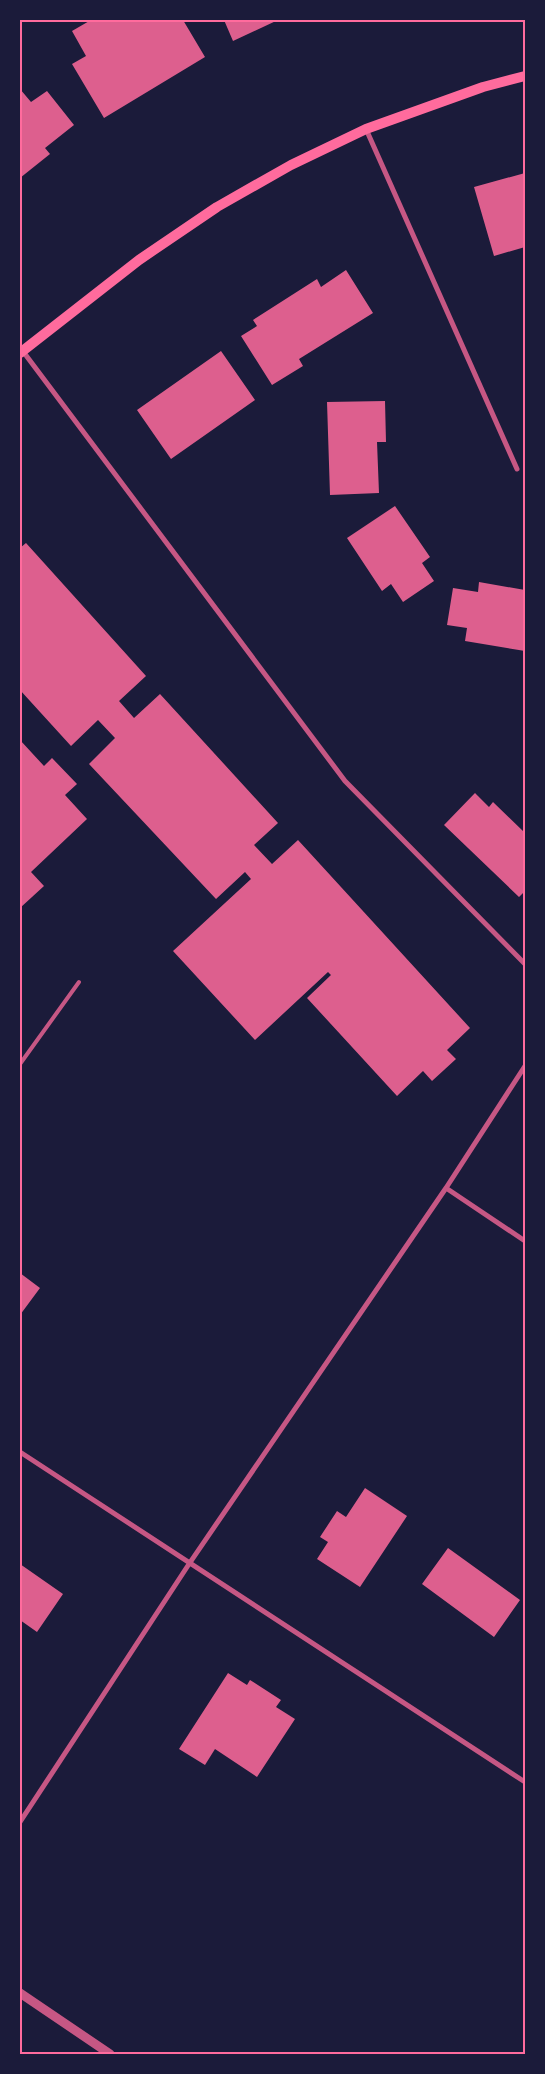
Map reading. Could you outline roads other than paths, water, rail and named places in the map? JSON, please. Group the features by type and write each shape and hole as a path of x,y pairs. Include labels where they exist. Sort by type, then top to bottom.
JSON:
{"main road":[{"path":"21,351 139,260 217,207 291,165 366,129 483,87 525,76"}],"street":[{"path":"366,129 517,470"},
{"path":"21,351 344,781 525,964"},
{"path":"20,1822 190,1564 446,1188 525,1066"},
{"path":"446,1188 525,1241"},
{"path":"20,1452 525,1782"},
{"path":"20,1993 110,2054"}],"lane":[{"path":"20,1064 79,982"}]}
